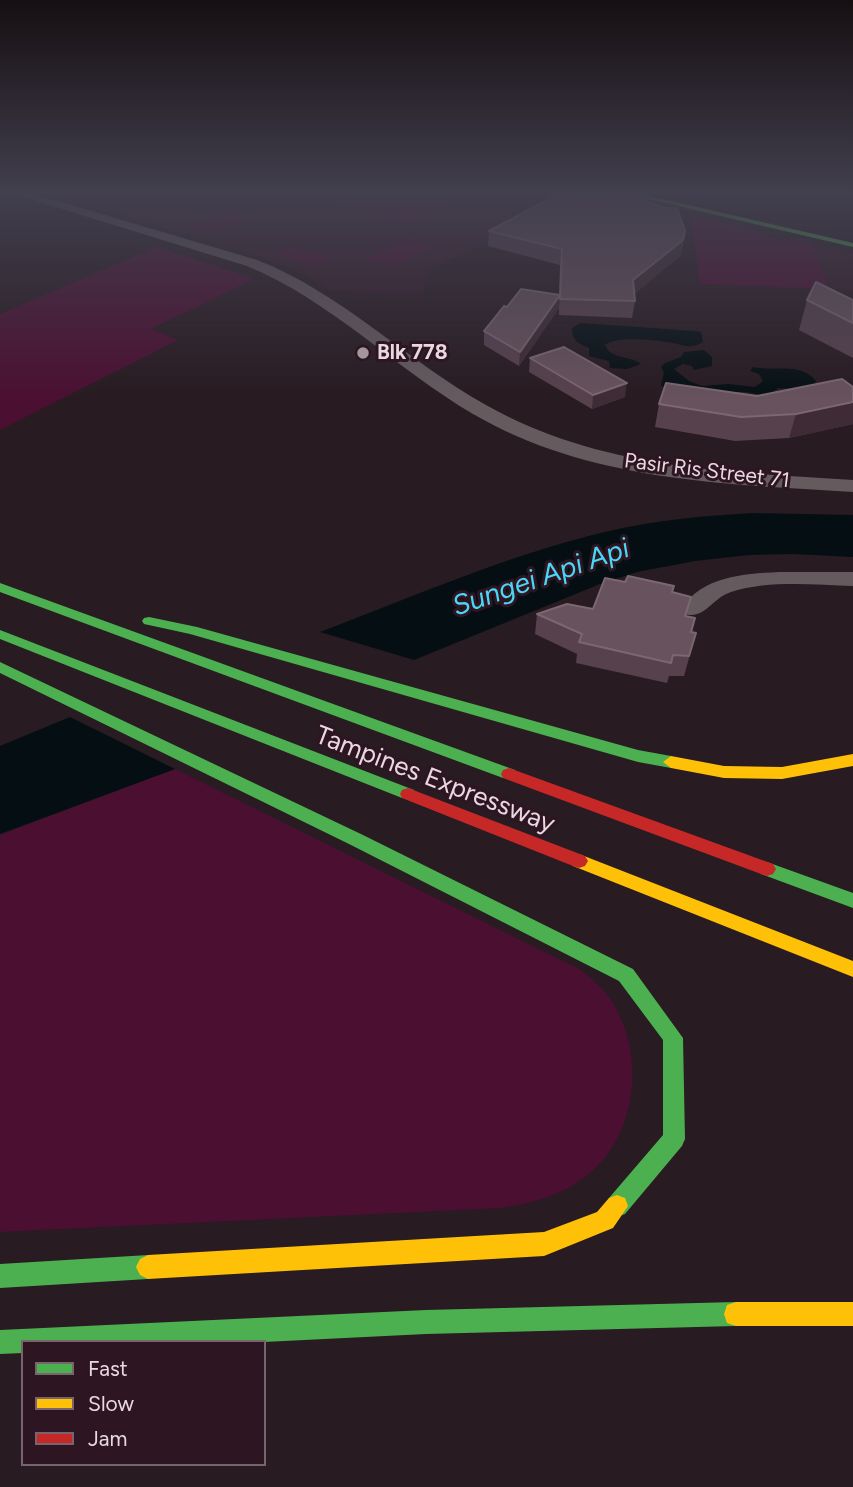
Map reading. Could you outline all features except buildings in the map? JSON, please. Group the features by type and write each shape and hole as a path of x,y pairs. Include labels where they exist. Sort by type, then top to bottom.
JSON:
{"main road":[{"name":"Tampines Expressway","path":"0,587 853,901"},
{"path":"17,593 192,630 638,756 724,772 782,773 853,760"},
{"name":"Tampines Expressway","path":"0,634 853,970"},
{"path":"0,667 357,840 626,975 673,1038 674,1139 605,1220 544,1244 0,1276"},
{"path":"39,1340 431,1320 729,1313 853,1314"},
{"path":"0,1342 21,1341"}],"street":[{"name":"Pasir Ris Street 71","path":"250,262 282,275 311,292 489,414 541,438 595,456 644,468 853,486"},
{"path":"693,609 707,593 727,587 809,578 853,579"}],"shaded area":[{"path":"121,262 204,262 254,279 151,329 178,340 0,430 0,314"},
{"path":"276,262 444,262 430,270 422,294 330,290 297,270"},
{"path":"305,262 324,262 317,266"},
{"path":"379,262 400,262 393,266"},
{"path":"697,262 819,262 829,289 700,284"},
{"path":"819,262 853,262 853,291 829,289"},
{"path":"175,769 579,969 598,984 610,998 623,1024 630,1047 632,1072 631,1096 625,1119 616,1141 602,1161 585,1177 556,1194 501,1208 0,1232 0,835"}],"water":[{"path":"581,323 695,331 701,332 703,342 689,346 643,340 617,340 605,345 608,350 641,364 627,369 610,368 609,361 589,356 589,348 574,339 572,328"},
{"path":"704,350 712,357 712,366 694,370 692,366 683,364 674,369 689,381 702,386 728,384 755,387 763,381 759,374 750,371 753,367 795,370 810,375 816,381 814,385 798,389 778,388 768,396 746,392 670,392 661,385 664,373 661,367 665,363 681,357 684,352"},
{"name":"Sungei Api Api","path":"752,513 853,515 853,557 749,555 695,561 637,572 600,584 414,660 320,632 463,577 572,540 644,524"},
{"path":"70,717 175,769 0,834 0,746"}],"traffic: fast":[{"path":"0,587 509,774"},
{"path":"149,621 192,630 638,756 671,762"},
{"path":"0,634 408,794"},
{"path":"0,667 357,840 626,975 673,1038 674,1139 617,1206"},
{"path":"767,869 853,901"},
{"path":"0,1276 148,1267"},
{"path":"43,1340 426,1322 736,1314"},
{"path":"0,1342 21,1341"}],"traffic: slow":[{"path":"671,762 724,772 782,773 853,760"},
{"path":"579,861 853,969"},
{"path":"148,1267 544,1244 605,1220 617,1206"},
{"path":"736,1314 853,1314"}],"traffic: jam":[{"path":"509,774 767,869"},
{"path":"408,794 579,861"}],"place":[{"name":"Blk 778","path":"363,353"}]}
